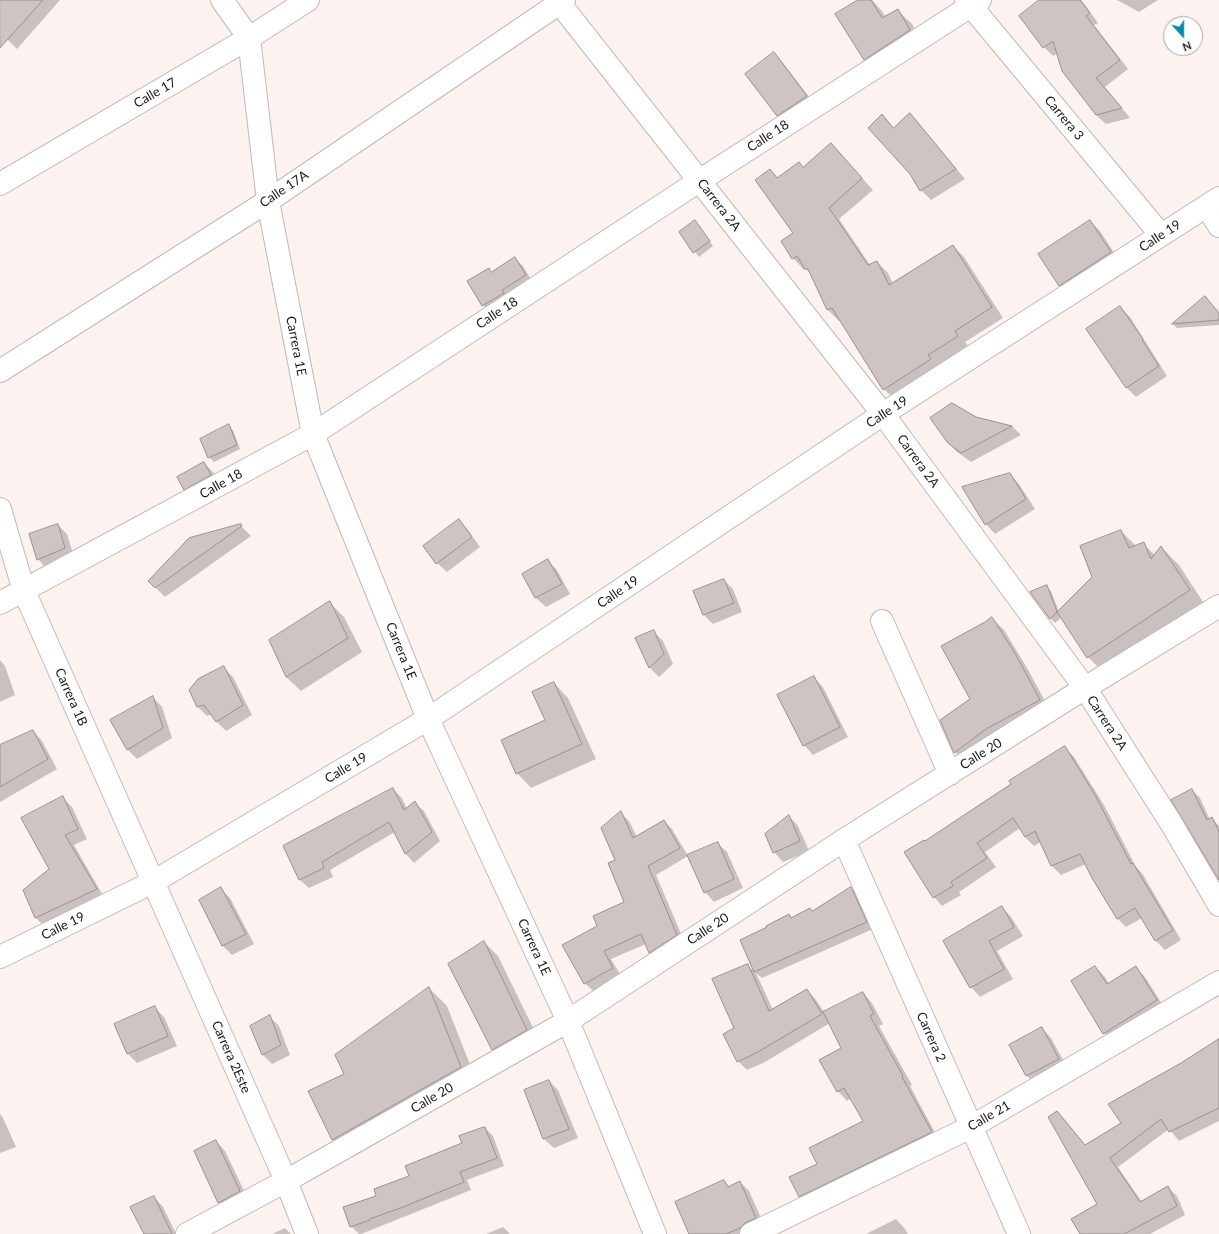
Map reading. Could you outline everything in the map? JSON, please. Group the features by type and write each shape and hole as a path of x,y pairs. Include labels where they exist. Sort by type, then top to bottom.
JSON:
{"street":[{"path":"222,0 249,38"},
{"name":"Calle 17","path":"0,184 249,38 308,0"},
{"name":"Carrera 2A","path":"560,1 883,414 1085,688 1172,823 1219,905"},
{"name":"Calle 17A","path":"0,371 268,201 560,1"},
{"name":"Calle 18","path":"0,603 313,434 972,2"},
{"name":"Carrera 3","path":"972,2 1161,235"},
{"name":"Carrera 1E","path":"249,38 268,201 313,434 428,719 568,1021 655,1234"},
{"path":"1213,202 1219,226"},
{"name":"Calle 19","path":"0,957 153,882 428,719 883,414 1213,202"},
{"name":"Carrera 1B","path":"0,509 24,591 153,882"},
{"name":"Calle 20","path":"187,1234 286,1181 568,1021 844,840 1085,688 1219,606"},
{"path":"882,621 950,774"},
{"name":"Carrera 2","path":"844,840 1019,1234"},
{"name":"Carrera 2Este","path":"153,882 286,1181 307,1234"},
{"name":"Calle 21","path":"751,1234 971,1127 1219,982"}],"building":[{"path":"0,0 43,0 0,48"},
{"path":"858,0 871,0 882,18 898,9 910,30 864,60 835,14"},
{"path":"1039,0 1080,0 1090,13 1086,16 1120,60 1096,78 1122,108 1096,115 1062,71 1053,41 1043,48 1019,16"},
{"path":"774,52 807,96 777,116 745,74"},
{"path":"910,113 956,169 920,191 910,174 868,128 882,114 893,128"},
{"path":"831,143 862,178 829,208 868,265 877,261 889,285 953,245 992,307 955,331 958,336 928,355 931,359 883,390 832,308 827,310 808,269 805,269 797,256 792,259 781,241 793,233 755,180 770,169 777,178 799,162 803,167"},
{"path":"695,220 710,241 693,253 679,232"},
{"path":"1090,220 1111,252 1059,286 1038,254"},
{"path":"515,257 526,275 502,290 504,293 482,306 467,281 489,268 491,272"},
{"path":"1205,296 1219,313 1219,320 1172,324"},
{"path":"1120,306 1143,339 1142,340 1159,366 1126,388 1086,329"},
{"path":"952,403 976,417 1012,426 961,453 947,442 930,418"},
{"path":"229,424 237,445 208,458 200,439"},
{"path":"204,462 211,475 184,490 177,477"},
{"path":"1010,473 1026,499 985,525 962,487"},
{"path":"459,519 472,537 436,564 423,546"},
{"path":"58,524 65,548 37,560 29,534"},
{"path":"241,524 242,526 155,588 148,581 189,538"},
{"path":"1121,530 1129,548 1144,542 1151,559 1161,546 1190,590 1087,658 1057,612 1092,577 1080,546"},
{"path":"548,559 562,584 535,598 522,574"},
{"path":"724,579 734,603 703,615 693,591"},
{"path":"1047,585 1057,612 1050,619 1030,592"},
{"path":"330,601 348,638 286,677 269,640"},
{"path":"992,617 1016,655 1040,700 986,729 954,753 940,720 970,699 941,646"},
{"path":"654,630 664,654 649,668 635,638"},
{"path":"224,666 243,705 216,722 204,705 197,707 189,690 198,679"},
{"path":"814,676 840,727 803,746 777,695"},
{"path":"554,682 582,744 516,774 501,740 545,720 532,692"},
{"path":"153,696 163,728 127,750 110,720"},
{"path":"33,730 48,759 0,787 0,745"},
{"path":"1065,746 1095,795 1131,864 1133,863 1173,930 1155,941 1135,908 1117,919 1092,878 1080,854 1051,866 1035,831 1025,837 1013,818 977,843 987,858 951,882 953,886 933,898 904,852 924,840 925,841 1011,784 1009,781"},
{"path":"393,788 404,810 415,801 432,832 405,854 389,822 322,862 324,868 299,880 283,846"},
{"path":"1192,789 1207,820 1212,817 1219,831 1219,880 1171,800"},
{"path":"63,796 78,829 65,835 97,889 35,918 23,890 49,869 21,818"},
{"path":"621,811 633,838 664,820 680,848 648,866 677,935 649,953 641,934 604,951 613,968 584,984 562,945 597,926 593,916 624,902 608,863 615,860 601,828"},
{"path":"789,815 800,841 773,853 765,834"},
{"path":"718,842 734,879 704,893 687,855"},
{"path":"221,887 246,934 222,946 199,900"},
{"path":"851,887 867,922 754,972 740,940 789,914 791,918 810,908 812,911"},
{"path":"1002,906 1014,927 989,941 1004,969 970,988 943,941"},
{"path":"484,941 527,1030 492,1050 448,964"},
{"path":"748,964 769,1011 807,989 822,1014 756,1053 737,1062 723,1034 734,1028 712,979"},
{"path":"1095,966 1107,984 1136,966 1157,1000 1103,1034 1071,981"},
{"path":"429,987 461,1067 332,1140 308,1091 344,1074 335,1055"},
{"path":"863,992 874,1014 870,1016 932,1132 799,1197 789,1177 817,1164 809,1148 863,1121 844,1088 837,1092 819,1060 841,1048 823,1012"},
{"path":"155,1006 168,1036 127,1054 114,1024"},
{"path":"270,1015 281,1045 262,1055 250,1026"},
{"path":"1042,1027 1059,1059 1026,1076 1009,1045"},
{"path":"1219,1039 1219,1108 1169,1132 1161,1119 1110,1158 1140,1202 1168,1186 1177,1206 1124,1234 1080,1234 1071,1219 1097,1204 1048,1117 1057,1111 1085,1145 1121,1123 1108,1104 1181,1063"},
{"path":"549,1080 569,1129 543,1139 524,1090"},
{"path":"485,1127 497,1158 460,1172 464,1182 350,1227 343,1207 376,1196 374,1189 409,1176 405,1166 462,1143 459,1136"},
{"path":"216,1140 240,1191 218,1203 194,1151"},
{"path":"724,1180 728,1187 740,1181 756,1218 745,1223 740,1228 726,1234 689,1234 675,1202"},
{"path":"154,1196 172,1234 144,1234 130,1207"}]}
